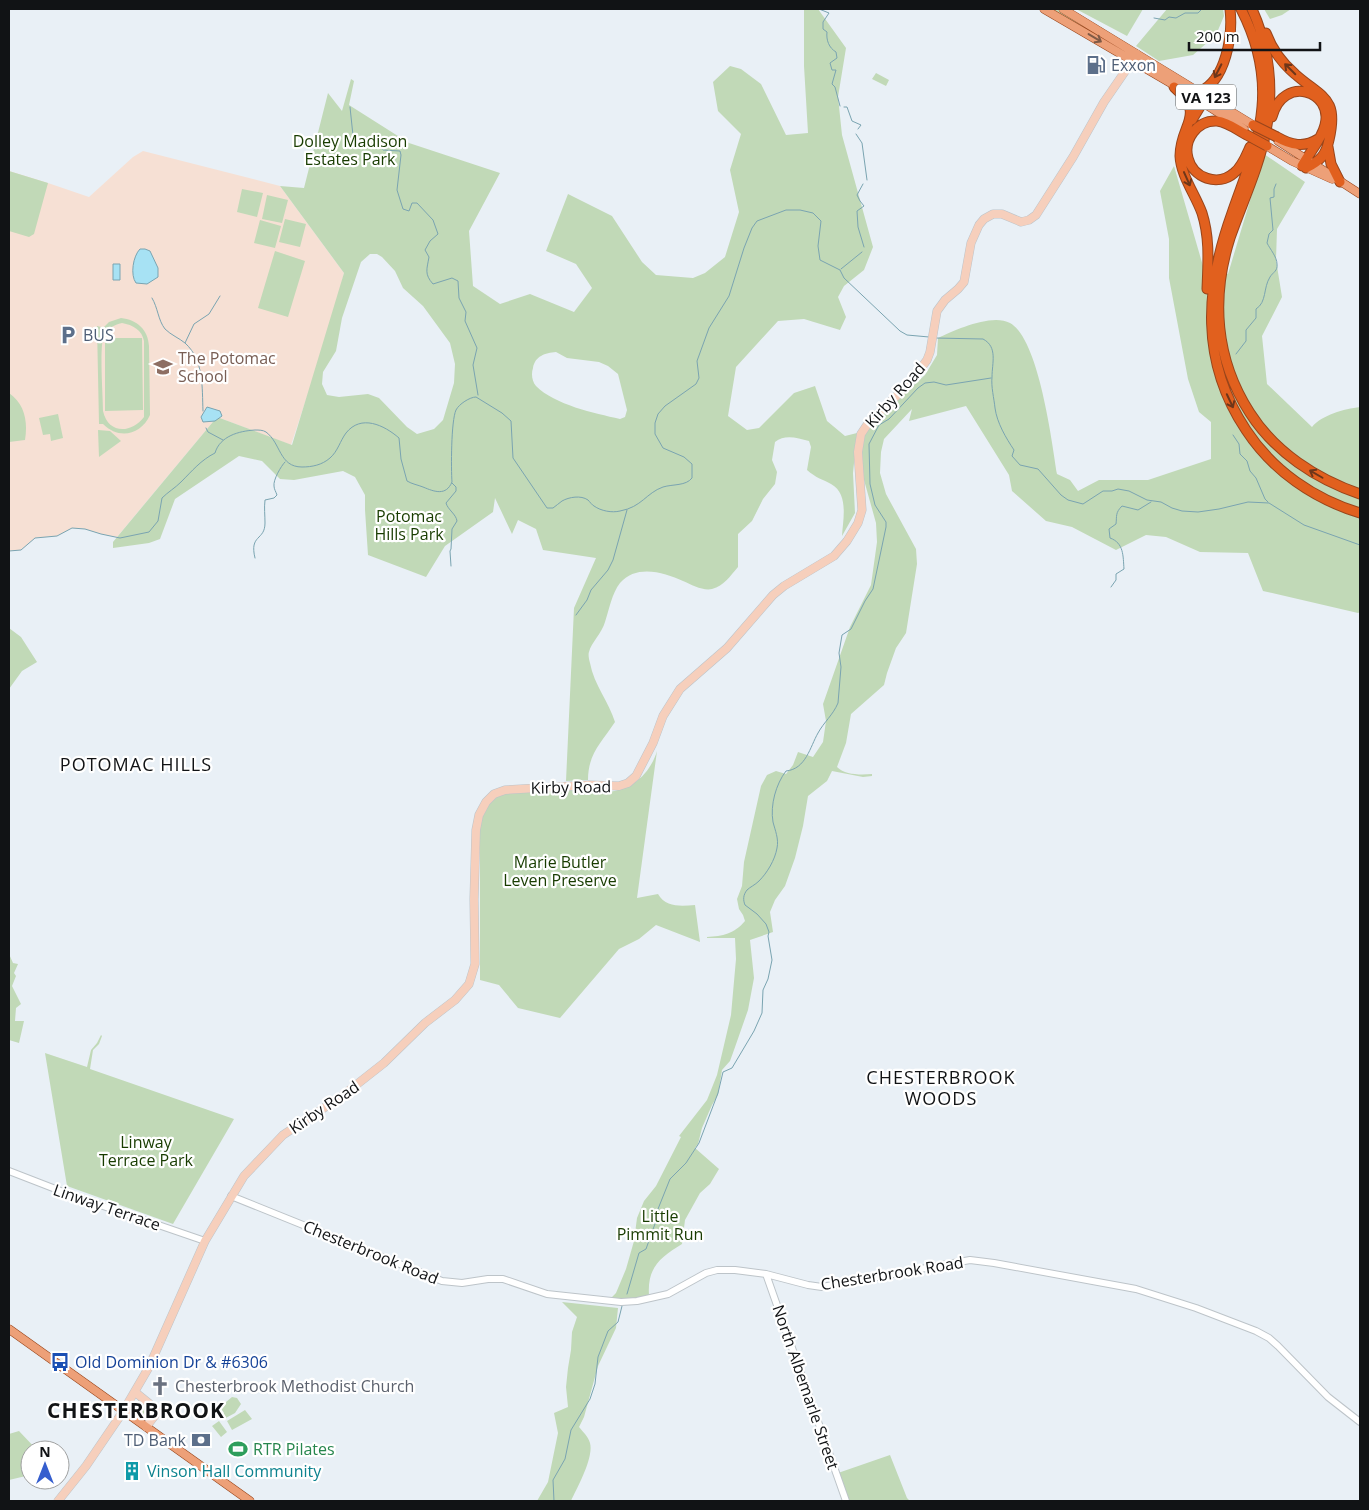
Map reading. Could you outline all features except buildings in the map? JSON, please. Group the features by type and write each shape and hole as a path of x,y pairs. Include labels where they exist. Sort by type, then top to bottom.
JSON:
{"highway":[{"path":"1186,129 1202,97 1212,84 1223,63 1230,35 1230,9"},
{"path":"1241,9 1253,37 1261,69 1263,88 1250,127 1241,165 1230,176 1220,180 1207,179 1196,172 1190,164 1187,157 1187,144 1192,134 1202,125 1209,122 1219,121 1250,127 1288,143 1298,145 1308,144 1319,138"},
{"path":"1252,9 1281,60 1296,75 1320,92 1328,103 1332,111 1332,123 1328,147 1322,158 1315,164 1305,164 1324,130 1326,113 1322,103 1307,92 1298,91 1282,97 1276,105 1231,238 1220,278 1219,326 1227,365 1247,409 1278,446 1296,462 1316,475 1360,494"},
{"path":"1252,9 1264,44 1270,84 1267,123 1258,160"},
{"path":"1174,87 1185,97 1190,105 1190,115 1181,145 1181,160 1183,172 1201,211 1206,232 1208,253 1207,314 1211,345 1221,380 1234,409 1250,437 1266,456 1310,491 1331,502 1360,513"},
{"path":"1250,127 1271,148"},
{"path":"1214,355 1211,314 1215,272 1228,223 1254,149 1250,127"},
{"path":"1328,147 1331,164 1340,182"}],"main road":[{"name":"VA 123","path":"1044,9 1174,87 1202,97"},
{"name":"VA 123","path":"1062,9 1137,54 1250,127"},
{"name":"Kirby Road","path":"58,1501 86,1466 135,1392 149,1367 205,1241 244,1176 282,1135 342,1096 384,1063 425,1024 455,1000 469,984 475,964 474,898 477,824 482,808 490,798 500,791 515,788 589,785 619,786 633,780 647,757 665,712 680,689 728,648 778,591 834,556 842,548 862,513 858,452 861,434 869,422 909,384 930,356 939,307 944,300 958,289 965,278 971,243 979,225 984,219 993,214 1002,214 1021,222 1029,220 1036,215 1073,157 1108,96 1137,54"},
{"path":"1277,138 1305,164"},
{"path":"1271,148 1360,194"},
{"path":"1315,164 1340,182"},
{"path":"9,1330 250,1501"},
{"path":"135,1392 156,1409 156,1414 146,1427"}],"street":[{"name":"Linway Terrace","path":"9,1171 71,1195 205,1241"},
{"name":"Chesterbrook Road","path":"231,1196 448,1283 495,1278 511,1281 547,1294 626,1302 651,1299 668,1294 706,1273 717,1270 766,1274 816,1287 829,1287 964,1261 982,1261 1136,1289 1167,1297 1269,1338 1328,1397 1360,1422"},
{"name":"North Albemarle Street","path":"766,1274 846,1501"}],"shaded area":[{"name":"The Potomac School","path":"143,151 280,186 344,273 333,318 291,445 217,417 117,537 85,529 72,528 57,536 35,538 21,550 9,551 9,171 89,197 133,157"}],"green space":[{"path":"804,9 818,9 846,48 838,97 842,135 873,247 864,270 844,286 838,297 846,317 840,330 804,319 778,321 736,367 728,416 747,430 759,428 794,393 815,386 827,421 845,436 857,433 853,473 855,513 842,536 843,500 837,488 807,470 811,447 809,441 791,437 783,438 775,442 772,460 777,472 775,484 763,499 752,521 738,534 738,567 723,583 716,588 705,589 667,575 642,572 634,573 620,583 613,597 604,626 589,653 589,660 595,679 615,722 593,756 590,763 588,780 566,781 574,608 596,558 543,550 536,529 518,520 512,534 495,498 493,512 445,546 426,577 368,555 365,495 355,477 343,471 294,480 280,479 262,461 239,456 175,499 160,539 149,543 113,548 113,542 217,417 292,445 344,273 280,186 304,188 328,93 342,111 351,79 354,81 349,105 409,143 500,173 469,231 473,286 500,304 530,294 574,312 592,288 576,264 546,251 568,194 612,216 642,262 656,275 693,278 705,273 725,257 739,212 730,170 741,134 718,111 713,82 730,66 741,69 761,84 786,135 808,133 804,66","holes":["370,254 377,254 382,257 395,271 403,288 423,306 450,343 455,364 454,383 443,420 434,429 417,434 407,427 379,398 368,394 339,397 327,395 322,384 323,372 336,351 342,318 361,262","556,352 567,358 599,362 618,374 627,410 625,417 620,419 575,407 553,398 536,386 532,375 534,364 544,354"]},
{"path":"1047,9 1057,9 1067,14 1127,51 1127,54"},
{"path":"1076,9 1143,9 1127,36"},
{"path":"1167,9 1223,9 1224,16 1216,35 1193,55 1159,61 1136,46"},
{"path":"1264,9 1291,9 1282,15 1270,19"},
{"path":"876,73 889,80 886,86 872,79"},
{"path":"1264,154 1305,182 1277,229 1276,260 1282,297 1262,336 1267,384 1312,427 1321,419 1334,413 1360,407 1360,612 1263,591 1248,553 1200,552 1166,537 1146,535 1116,550 1072,527 1046,521 1012,491 1009,475 966,406 909,421 912,409 884,439 880,473 886,494 916,549 917,564 906,633 896,648 884,685 851,714 846,743 837,767 848,773 872,774 872,776 863,777 832,771 827,781 808,796 795,858 785,886 775,900 770,912 773,932 750,940 754,978 748,1010 730,1061 722,1070 718,1095 702,1128 698,1144 695,1148 719,1169 710,1184 700,1193 685,1220 682,1244 662,1258 653,1270 650,1277 649,1295 635,1299 610,1299 616,1293 626,1269 634,1241 637,1218 644,1201 656,1186 681,1137 679,1136 707,1100 717,1075 731,1015 736,959 735,938 707,937 728,934 745,921 739,909 737,899 742,886 744,862 761,786 767,775 776,771 786,774 793,765 798,752 813,757 823,742 826,721 823,704 850,627 871,585 877,542 876,523 864,480 860,454 861,441 872,423 925,375 937,355 938,338 984,321 1002,320 1010,323 1020,333 1029,349 1043,392 1057,474 1070,480 1078,491 1099,480 1148,480 1211,459 1211,422 1199,412 1188,379 1169,278 1169,239 1160,191 1174,166 1203,266 1228,274"},
{"path":"9,171 48,183 34,234 29,237 9,231"},
{"path":"242,189 263,193 257,217 237,212"},
{"path":"267,195 288,200 282,223 262,219"},
{"path":"285,219 306,224 300,247 279,242"},
{"path":"260,220 281,226 275,248 254,243"},
{"path":"275,251 305,261 288,317 258,308"},
{"path":"121,318 137,323 144,330 148,340 150,415 141,427 129,433 116,432 103,424 99,424 97,326 102,329 109,322","holes":["126,324 139,331 144,341 144,417 139,423 127,429 120,429 110,424 103,411 102,349 104,336 107,331 116,325"]},
{"path":"105,338 142,338 143,410 105,411"},
{"path":"9,393 19,402 22,408 26,427 25,440 9,442"},
{"path":"58,414 63,438 51,441 50,434 43,435 39,418"},
{"path":"98,430 110,431 121,441 99,457"},
{"path":"9,628 21,637 37,662 22,671 9,689"},
{"name":"Marie Butler Leven Preserve","path":"657,751 637,898 658,894 661,899 670,904 680,906 695,905 700,942 656,925 639,939 619,949 560,1018 518,1008 499,985 480,980 480,819 483,813 488,804 499,795 573,790 616,791 632,784 645,774"},
{"path":"9,954 13,963 18,964 12,986 21,1004 16,1008 15,1021 24,1021 19,1043 9,1040"},
{"name":"Linway Terrace Park","path":"101,1035 99,1044 93,1050 90,1069 234,1119 173,1224 67,1186 45,1053 87,1067 91,1050"},
{"path":"562,1302 618,1308 616,1328 598,1366 584,1417 579,1427 588,1438 591,1449 581,1481 571,1501 537,1501 548,1482 558,1433 554,1413 568,1407 566,1387 572,1332 577,1317"},
{"path":"232,1397 237,1398 241,1404 235,1413 222,1420 220,1417 224,1413 220,1407"},
{"path":"139,1400 152,1408 153,1412 147,1420 141,1419 128,1411"},
{"path":"245,1410 252,1419 232,1430 227,1421"},
{"path":"219,1421 227,1432 221,1437 212,1426"},
{"path":"19,1431 28,1440 20,1440 20,1477 9,1480 9,1434"},
{"path":"890,1455 907,1498 910,1501 848,1501 838,1473"}],"water":[{"path":"140,249 150,251 158,268 158,277 147,284 136,283 133,275 134,261"},
{"path":"113,264 120,264 120,280 113,280"},
{"path":"207,407 220,411 222,416 215,421 203,422 201,417"}],"waterway":[{"path":"819,9 829,13 823,22 823,29 827,32 830,46 836,52 837,58 830,63 832,70 836,70 832,84 835,87 840,106"},
{"path":"1154,18 1165,20 1169,17 1176,18 1185,13 1198,13 1202,9"},
{"path":"350,107 354,145 361,145 374,137 383,150 400,151 397,190 403,209 409,211 412,203 417,203 433,220 438,234 430,241 425,250 429,257 427,274 433,284 452,278 458,281 459,298 466,312 465,321 477,348 473,365 478,395"},
{"path":"844,107 847,107 852,121 861,125 858,129"},
{"path":"856,134 862,143 867,180"},
{"path":"863,184 857,195 864,206 857,211 858,227 864,247"},
{"path":"1236,354 1246,341 1246,330 1256,318 1256,309 1262,303 1268,281 1277,268 1276,259 1267,243 1269,234 1273,230 1270,198 1274,197 1276,184"},
{"path":"9,551 21,550 35,538 57,536 72,528 85,529 120,538 149,532 158,521 162,498 201,462 215,453 221,442 237,433 249,431 259,430 266,432 275,442 284,459 294,466 306,467 320,464 330,458 352,427 365,423 380,426 399,438 401,459 407,481 440,492 447,489 452,482 452,434 456,410 465,401 476,397 502,413 511,421 513,458 547,508 553,508 562,501 575,497 585,498 597,508 607,511 617,512 634,506 663,487 683,484 692,478 692,464 684,457 663,448 655,434 655,423 658,414 665,406 696,384 699,378 697,361 709,328 729,296 752,228 757,221 786,210 800,210 813,213 821,221 818,246 820,260 840,270 844,278 900,331 907,335 929,337"},
{"path":"841,269 862,252"},
{"path":"203,411 199,366 196,357 185,343 194,324 209,314 220,296"},
{"path":"152,298 165,329 185,343"},
{"path":"935,338 983,339 988,342 993,356 992,385 996,414 1002,430 1014,450 1012,456 1020,465 1038,469 1061,495 1068,500 1083,504 1103,491 1118,489 1129,491 1147,500 1161,502 1182,511 1198,512 1248,502 1269,503 1304,525 1360,545"},
{"name":"Little Pimmit Run","path":"627,1294 639,1253 646,1249 656,1221 658,1209 670,1179 686,1163 699,1143 718,1093 723,1072 732,1068 754,1031 762,1013 763,990 768,979 772,960 769,932 766,924 745,905 744,896 747,890 765,874 774,857 778,841 772,809 777,788 786,771 793,769 803,762 820,729 838,703 841,667 839,653 842,635 851,629 873,589 886,522 875,505 870,484 869,444 879,425 889,419 925,383 934,382 946,385 991,378"},
{"path":"206,428 208,432 223,440"},
{"path":"1233,435 1239,444 1240,454 1247,461 1250,471 1256,478 1268,502"},
{"path":"255,558 254,545 264,529 265,500 274,498 277,495 274,483 279,470 285,462"},
{"path":"451,566 452,529 457,521 446,503 456,491 456,487 452,483"},
{"path":"1111,587 1116,580 1116,574 1124,569 1122,550 1118,543 1110,538 1109,529 1116,524 1117,513 1122,506 1138,510 1151,502"},
{"path":"576,615 587,600 591,590 608,570 613,560 627,510"},
{"name":"Little Pimmit Run","path":"554,1501 553,1480 565,1459 571,1430 590,1399 595,1384 598,1357 608,1331 618,1322 622,1306"}],"place":[{"name":"Exxon","path":"1096,65"},
{"name":"BUS","path":"68,335"},
{"name":"The Potomac School","path":"163,367"},
{"name":"Old Dominion Dr & #6306","path":"60,1362"},
{"name":"Chesterbrook Methodist Church","path":"160,1386"},
{"name":"TD Bank","path":"201,1440"},
{"name":"RTR Pilates","path":"238,1449"},
{"name":"Vinson Hall Community","path":"132,1471"}],"district":[{"name":"POTOMAC HILLS","path":"136,764"},
{"name":"CHESTERBROOK WOODS","path":"941,1087"},
{"name":"CHESTERBROOK","path":"136,1410"}],"park label":[{"name":"Dolley Madison Estates Park","path":"350,150"},
{"name":"Potomac Hills Park","path":"409,525"}]}
